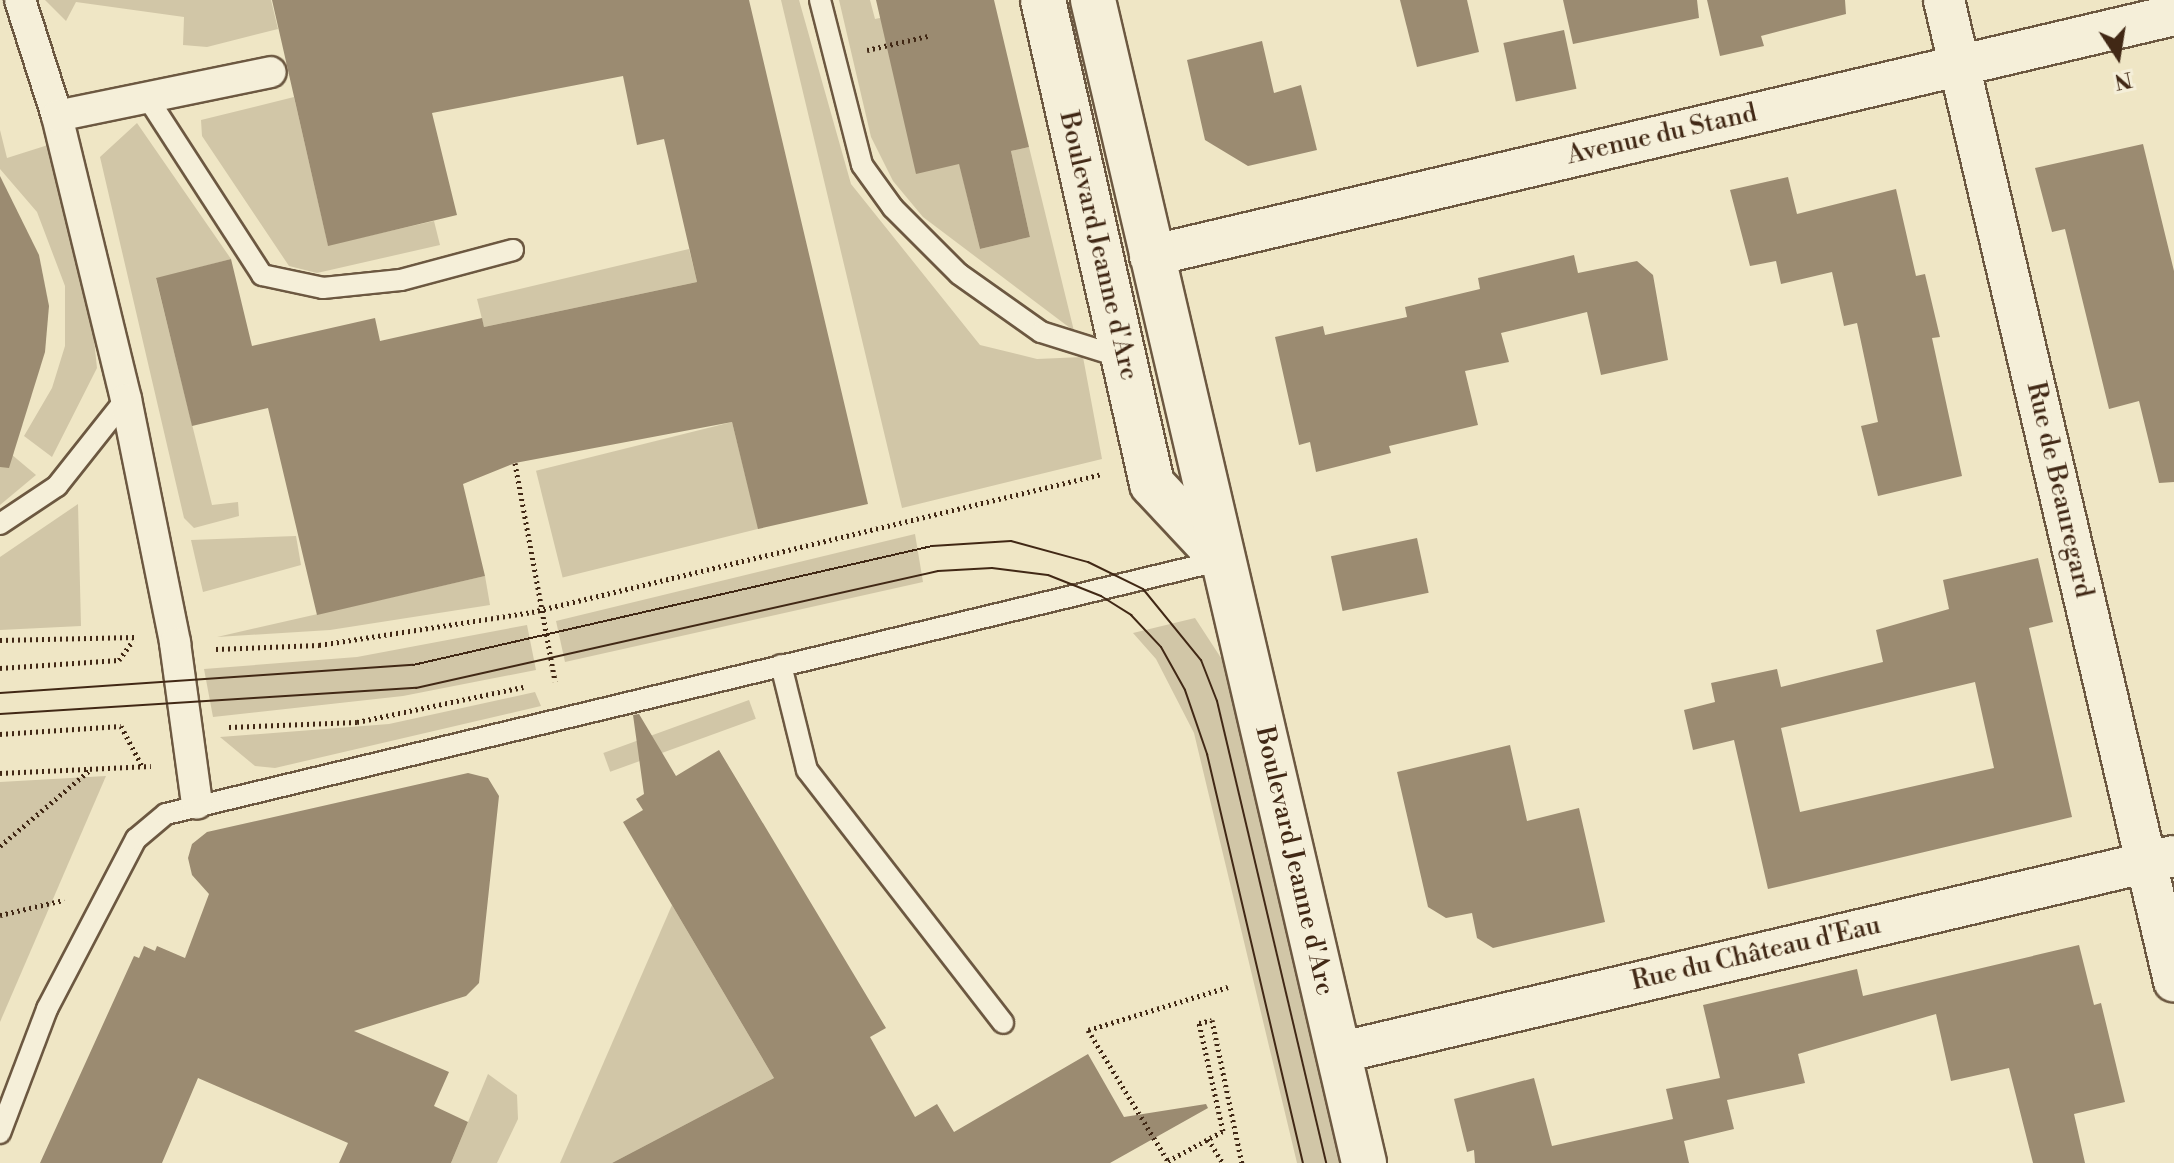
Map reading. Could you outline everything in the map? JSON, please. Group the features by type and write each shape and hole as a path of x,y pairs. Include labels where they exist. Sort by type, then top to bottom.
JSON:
{"main road":[{"name":"Boulevard Jeanne d'Arc","path":"1043,0 1152,484 1222,560"},
{"name":"Boulevard Jeanne d'Arc","path":"1093,0 1150,256 1364,1163"}],"street":[{"path":"20,0 57,116 126,399 175,643 197,803"},
{"name":"Rue de Beauregard","path":"1944,0 2160,859 2174,981"},
{"name":"Avenue du Stand","path":"1150,256 2174,15"},
{"path":"57,116 271,72"},
{"name":"Rue du Château d'Eau","path":"1338,1053 2160,859"}],"lane":[{"path":"820,0 862,165 893,208 959,274 1041,332 1124,358"},
{"path":"147,97 262,275 323,288 401,280 513,250"},
{"path":"0,524 57,486 126,399"},
{"path":"0,1133 47,1009 136,839 148,825 197,803 1222,560"},
{"path":"781,665 807,770 1003,1023"}],"path":[{"path":"835,58 928,36"},
{"path":"515,463 555,681"},
{"path":"0,640 113,634 230,651 319,645 540,610 1113,471"},
{"path":"0,668 119,660 135,637"},
{"path":"543,683 570,678"},
{"path":"188,729 357,722 530,686"},
{"path":"0,734 121,726 142,767"},
{"path":"0,773 192,764"},
{"path":"0,846 91,768"},
{"path":"0,915 111,889"},
{"path":"1228,987 1088,1030 1168,1161 1223,1131 1199,1023 1212,1020 1242,1163"},
{"path":"1208,1139 1223,1163"}],"shaded area":[{"path":"45,0 271,0 278,29 207,47 183,45 184,17 76,2 66,21"},
{"path":"781,0 799,0 851,184 980,345 1037,359 1083,357 1102,459 902,508"},
{"path":"839,0 870,0 875,19 922,9 980,249 1030,237 1011,151 1029,147 1074,331 923,217 893,181 871,137"},
{"path":"294,97 328,245 434,221 440,245 317,273 289,266 202,136 201,120"},
{"path":"137,123 231,259 156,279 212,505 238,502 239,516 194,528 184,518 100,157"},
{"path":"0,130 7,158 48,145 93,330 97,368 52,457 24,436 52,388 65,346 65,286 37,212 0,169"},
{"path":"689,249 697,282 484,327 477,299"},
{"path":"732,422 759,529 563,578 536,471"},
{"path":"5,449 36,475 0,505 0,453"},
{"path":"78,504 81,626 0,630 0,557"},
{"path":"915,534 923,582 565,662 556,621"},
{"path":"296,536 301,565 203,592 191,540"},
{"path":"485,576 490,605 330,630 217,637"},
{"path":"1195,618 1223,661 1236,704 1343,1163 1297,1163 1194,733 1156,659 1133,633"},
{"path":"527,625 536,670 403,696 213,717 204,669 357,657"},
{"path":"535,692 541,706 275,768 255,766 220,737 389,724"},
{"path":"749,700 756,719 610,772 603,753"},
{"path":"106,776 0,1022 0,782"},
{"path":"672,905 774,1078 612,1163 560,1163"},
{"path":"488,1074 517,1095 518,1119 497,1163 451,1163"}],"building":[{"path":"272,0 749,0 868,504 758,529 732,422 515,463 463,484 485,576 317,615 268,408 192,426 156,278 231,259 252,346 375,318 380,341 482,318 484,327 697,282 664,139 637,145 623,76 432,113 457,215 328,246"},
{"path":"876,0 994,0 1029,147 1011,151 1030,237 980,249 959,164 916,174"},
{"path":"1400,0 1467,0 1479,52 1417,67"},
{"path":"1563,0 1697,0 1699,18 1573,44"},
{"path":"1707,0 1845,0 1846,14 1761,36 1764,46 1720,56"},
{"path":"1564,30 1576,89 1516,102 1503,43"},
{"path":"1262,41 1274,93 1301,85 1317,150 1248,166 1205,140 1187,60"},
{"path":"2143,144 2174,271 2174,482 2159,483 2139,401 2109,409 2065,229 2052,232 2035,168"},
{"path":"0,176 39,255 49,306 45,352 9,468 0,467"},
{"path":"1788,177 1797,214 1896,189 1916,276 1925,274 1940,337 1932,338 1962,476 1878,496 1861,426 1878,422 1857,323 1844,326 1832,272 1781,284 1776,261 1750,266 1730,190"},
{"path":"1574,255 1578,273 1637,261 1653,275 1668,360 1601,375 1587,312 1501,333 1509,362 1465,371 1478,425 1389,446 1391,453 1316,472 1310,442 1299,445 1275,337 1323,326 1325,335 1407,317 1405,307 1480,289 1478,278"},
{"path":"1417,538 1429,593 1343,611 1331,556"},
{"path":"2038,558 2053,622 2029,628 2072,817 1768,889 1734,740 1693,750 1684,710 1715,702 1711,683 1777,669 1781,687 1883,662 1876,630 1949,609 1943,580","holes":["1975,682 1994,768 1800,812 1781,728"]},
{"path":"639,714 676,776 719,750 886,1028 870,1037 915,1117 937,1104 954,1132 1088,1054 1124,1117 1206,1104 1208,1108 1110,1163 612,1163 774,1078 623,822 643,810 636,799 644,794 633,715"},
{"path":"1510,745 1527,821 1579,808 1605,922 1493,948 1477,938 1472,913 1446,918 1428,907 1397,772"},
{"path":"468,773 488,778 499,796 479,983 466,996 354,1031 449,1072 434,1106 468,1122 451,1163 339,1163 348,1143 198,1078 162,1163 40,1163 134,956 139,958 144,946 155,951 157,946 185,958 209,894 192,875 188,858 192,844 207,832"},
{"path":"2079,945 2094,1005 2101,1003 2125,1102 2074,1114 2085,1163 2033,1163 2009,1068 1951,1081 1936,1014 1798,1054 1805,1083 1727,1100 1734,1129 1684,1141 1689,1163 1475,1163 1474,1150 1467,1152 1454,1099 1534,1078 1552,1146 1673,1119 1666,1089 1720,1078 1703,1005 1857,969 1863,996"}],"tram line":[{"path":"0,693 413,665 932,546 1011,541 1088,562 1143,589 1201,660 1217,701 1326,1163"},
{"path":"0,714 416,688 938,571 992,568 1048,575 1101,596 1131,615 1161,647 1185,690 1207,754 1303,1163"}]}
